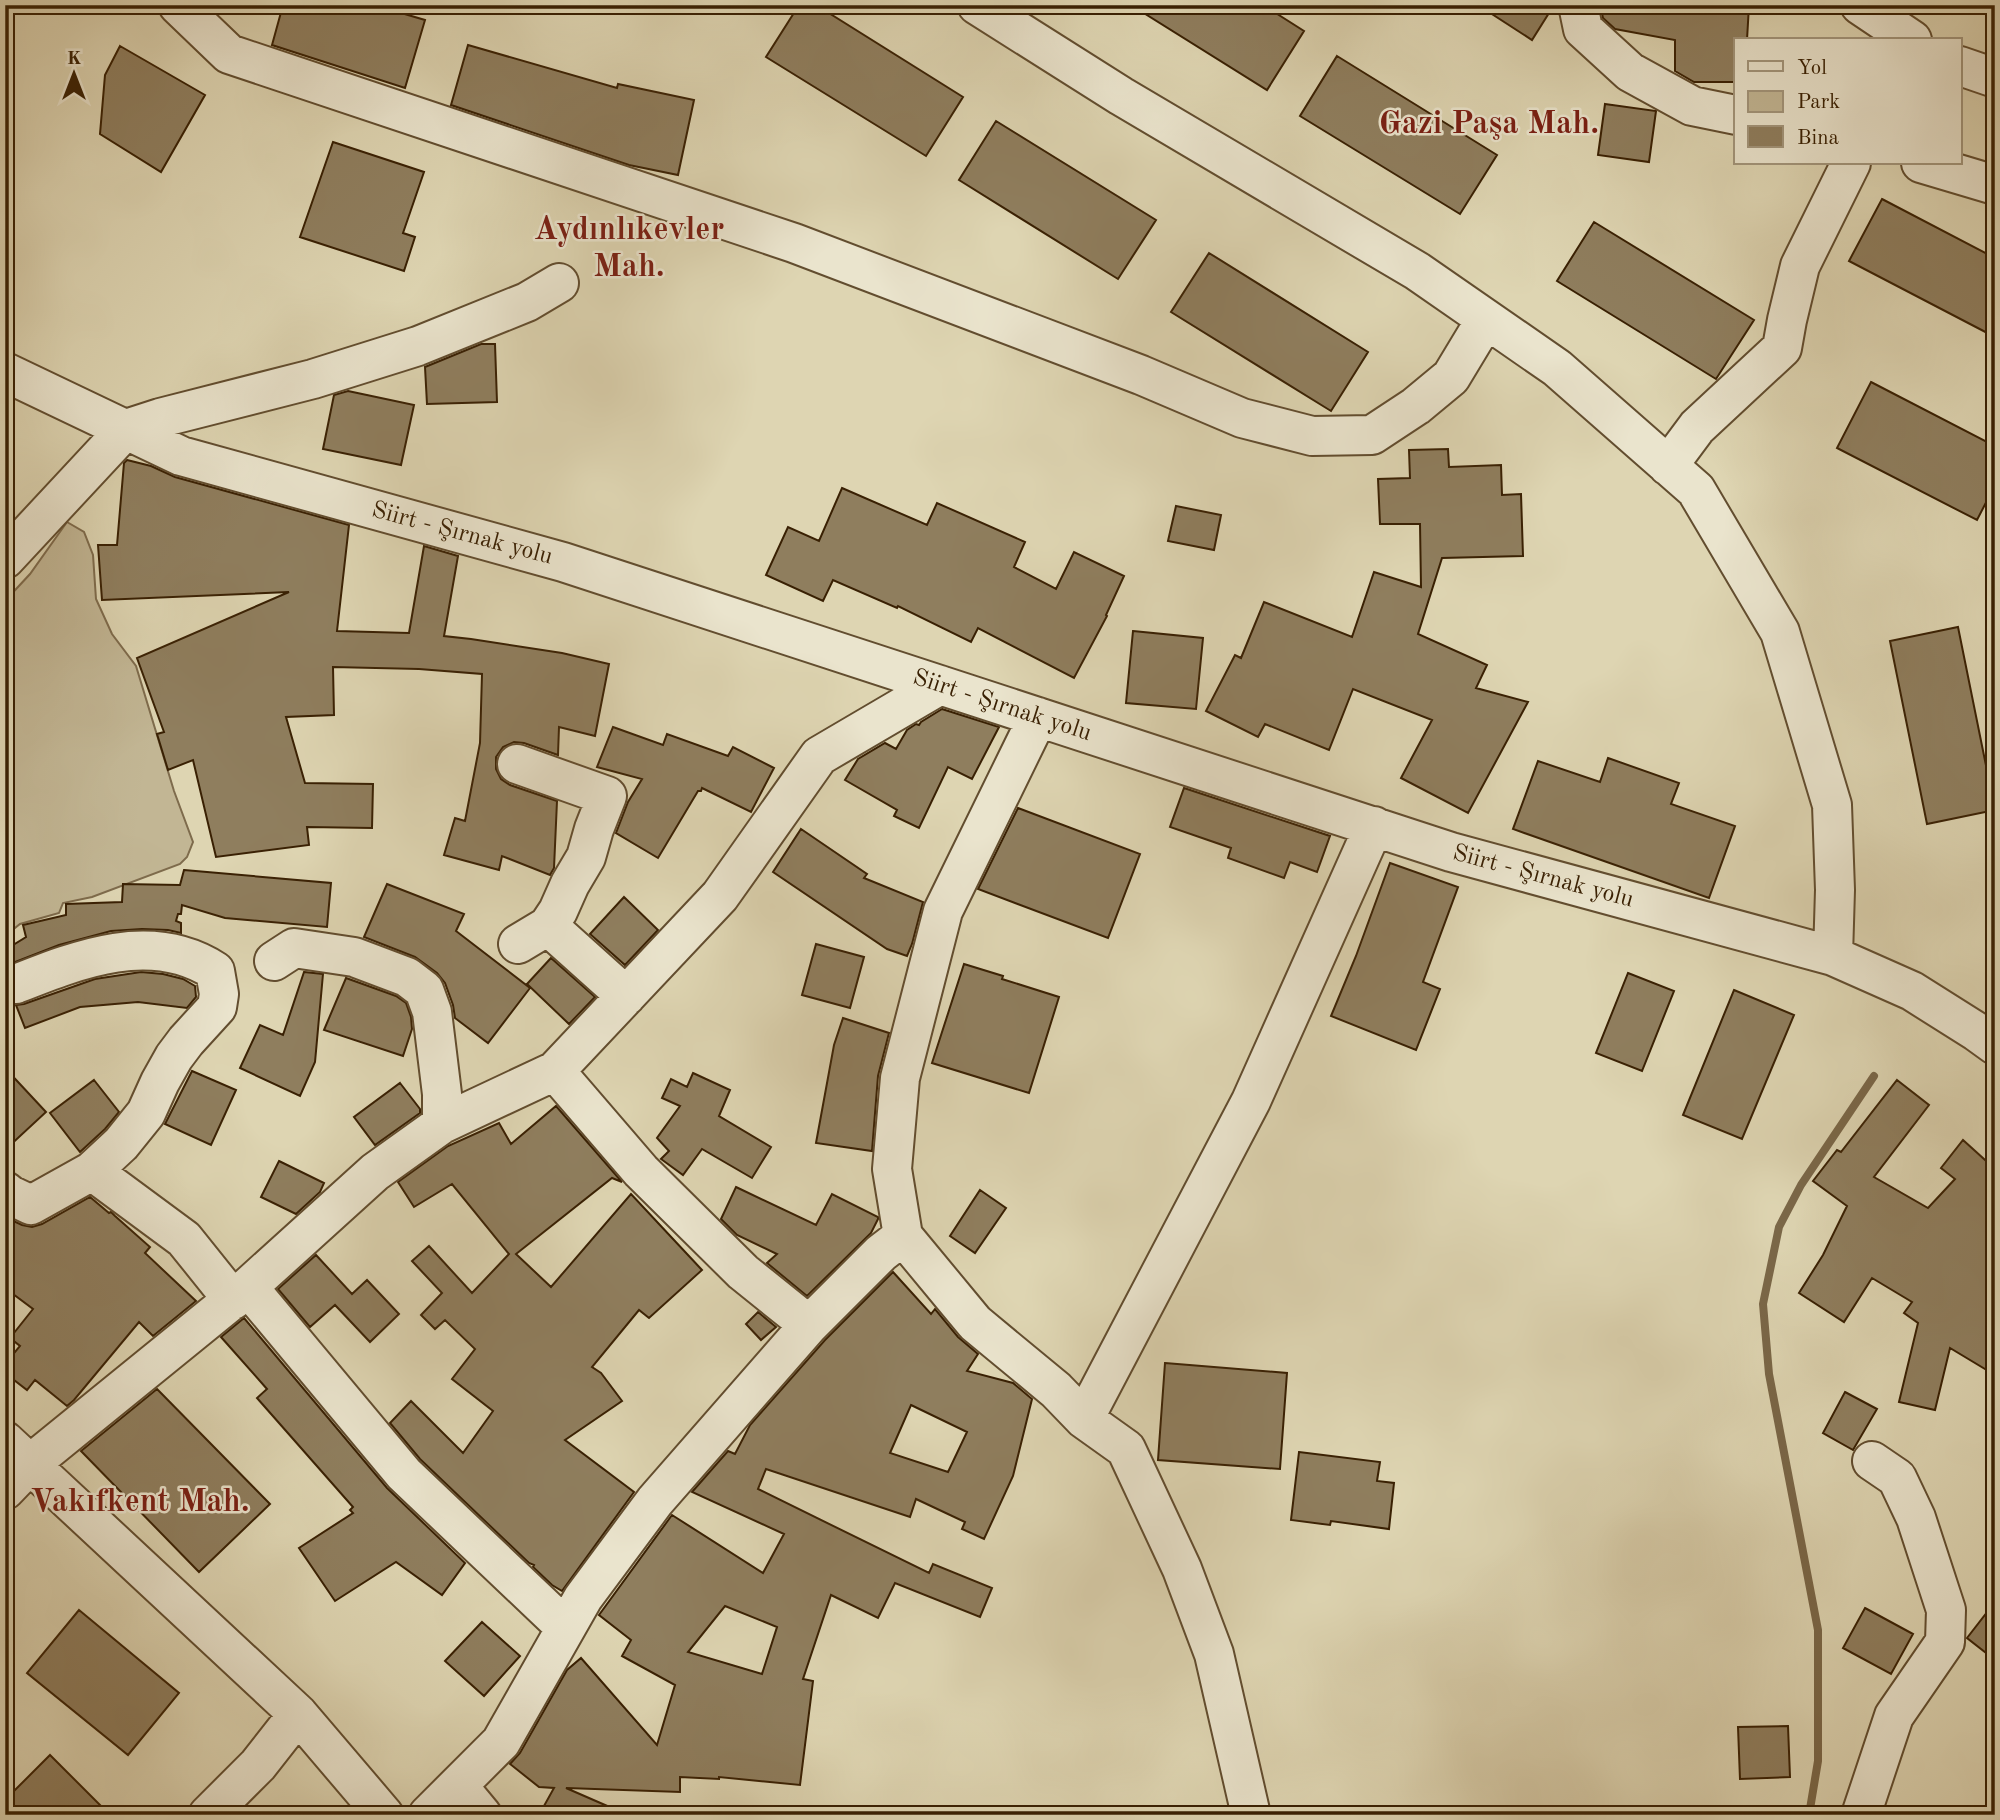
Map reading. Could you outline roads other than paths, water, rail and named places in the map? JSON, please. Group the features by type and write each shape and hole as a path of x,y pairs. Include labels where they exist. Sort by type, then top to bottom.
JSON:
{"street":[{"path":"178,5 229,54 794,243 1141,375 1242,418 1311,436 1372,435 1416,406 1451,377 1486,319"},
{"path":"977,5 1121,96 1417,271 1557,368 1696,490 1780,632 1832,805 1835,890 1833,956"},
{"path":"1578,5 1583,29 1630,72 1692,106 1734,115"},
{"path":"1860,5 1909,38"},
{"path":"1962,67 1995,78"},
{"path":"1668,466 1697,427 1782,348 1800,266 1851,164"},
{"path":"1925,164 1995,185"},
{"path":"5,559 125,429 313,379 418,346 527,302 559,283"},
{"name":"Siirt - Şırnak yolu","path":"5,372 181,456 563,562 1451,852 1833,956 1912,991 1995,1045"},
{"path":"384,1815 298,1714 13,1465 240,1294 374,1172 442,1124 555,1070 720,896 819,756 940,685"},
{"path":"1038,717 943,911 900,1078 892,1169 903,1236 975,1323 1056,1390 1084,1419 1126,1449 1182,1569 1214,1654 1251,1815"},
{"path":"517,764 607,796 586,857 558,911 533,935 626,996"},
{"path":"1084,1419 1251,1101 1374,826"},
{"path":"274,961 294,948 354,957 407,977 424,990 432,1012 442,1094 442,1124"},
{"path":"5,1191 31,1205 92,1171 121,1144 146,1114 174,1057 217,1007 219,994 215,971 198,960 150,950 88,957 16,984"},
{"path":"555,1070 641,1171 743,1272 809,1325"},
{"path":"92,1171 184,1239 240,1294 404,1474 566,1628"},
{"path":"428,1815 501,1742 583,1598 655,1501 809,1325 881,1253 903,1236"},
{"path":"1861,1815 1894,1716 1945,1642 1946,1610 1916,1518 1897,1478 1872,1461"},
{"path":"208,1815 258,1765 298,1714"},
{"path":"458,1786 482,1815"}],"waterway":[{"path":"1809,1815 1818,1761 1818,1630 1769,1374 1763,1304 1779,1227 1801,1185 1874,1076"}],"district":[{"name":"Gazi Paşa Mah.","path":"1489,125"},
{"name":"Aydınlıkevler Mah.","path":"629,250"},
{"name":"Vakıfkent Mah.","path":"140,1503"}]}
